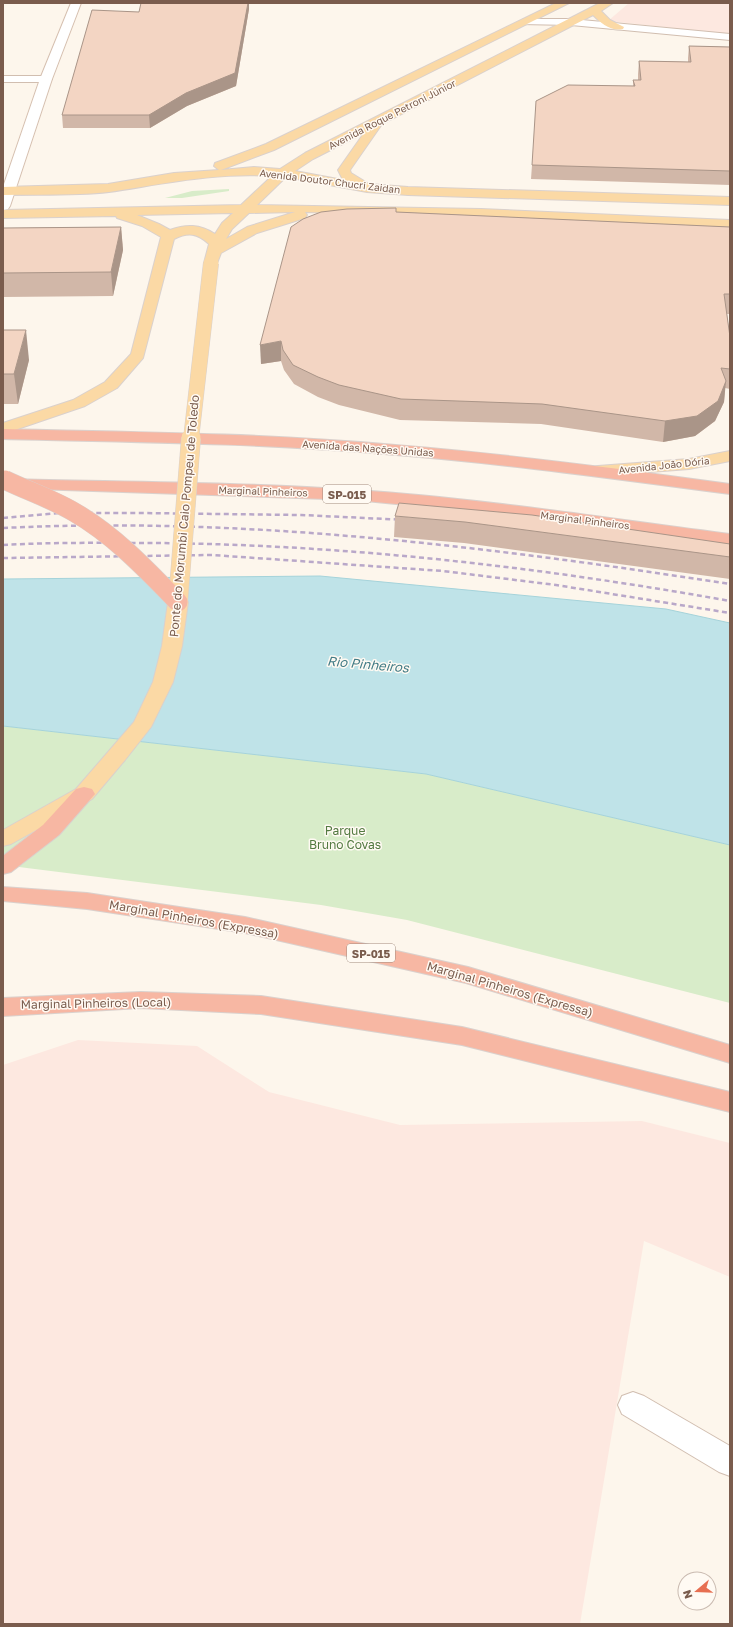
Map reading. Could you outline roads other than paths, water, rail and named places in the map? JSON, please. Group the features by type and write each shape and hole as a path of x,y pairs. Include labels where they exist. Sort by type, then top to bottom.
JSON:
{"highway":[{"name":"Avenida das Nações Unidas","path":"3,434 226,440 334,445 504,460 598,471 730,490"},
{"path":"3,480 59,503 78,515 133,556 178,602"},
{"name":"Marginal Pinheiros","path":"3,484 244,490 355,495 478,507 730,539"},
{"path":"3,867 51,830 84,794"},
{"name":"Marginal Pinheiros (Expressa)","path":"3,894 87,901 245,925 468,975 730,1054"},
{"name":"Marginal Pinheiros (Local)","path":"3,1007 141,1000 261,1005 462,1036 730,1102"}],"main road":[{"name":"Avenida Roque Petroni Júnior","path":"174,177 213,168 270,148 564,3"},
{"name":"Avenida Roque Petroni Júnior","path":"214,252 228,226 244,209 283,173 309,156 608,3"},
{"path":"595,10 606,22 619,27"},
{"path":"367,188 349,179 344,175 344,170 379,121"},
{"name":"Avenida Doutor Chucri Zaidan","path":"6,191 108,188 174,177 254,171 283,173 367,188 408,191 730,201"},
{"path":"251,186 283,173"},
{"path":"149,210 208,202 230,196"},
{"path":"3,429 79,403 111,385 138,355 168,237 178,231 194,229 202,230 214,252 237,237 280,220 335,209"},
{"name":"Avenida Doutor Chucri Zaidan","path":"3,214 149,210 335,209 730,224"},
{"path":"106,211 142,221 166,233 168,237"},
{"name":"Ponte do Morumbi Caio Pompeu de Toledo","path":"3,838 84,794 118,756 144,723 163,682 172,646 178,602 188,464 214,252"},
{"name":"Avenida João Dória","path":"598,471 689,464 730,456"}],"street":[{"path":"3,206 6,191 46,79 76,3"},
{"path":"524,22 571,22 730,37"},
{"path":"3,79 46,79"},
{"path":"634,1405 730,1462"}],"water":[{"name":"Rio Pinheiros","path":"320,576 666,609 730,623 730,845 426,774 3,726 3,579"}],"railway":[{"path":"3,518 60,513 139,513 301,515 407,520"},
{"path":"3,528 94,525 185,526 368,538 549,558 730,584"},
{"path":"3,545 61,543 157,543 301,548 373,553 516,568 730,601"},
{"path":"3,558 212,555 443,571 556,585 730,613"}],"park label":[{"name":"Parque Bruno Covas","path":"345,837"}]}
